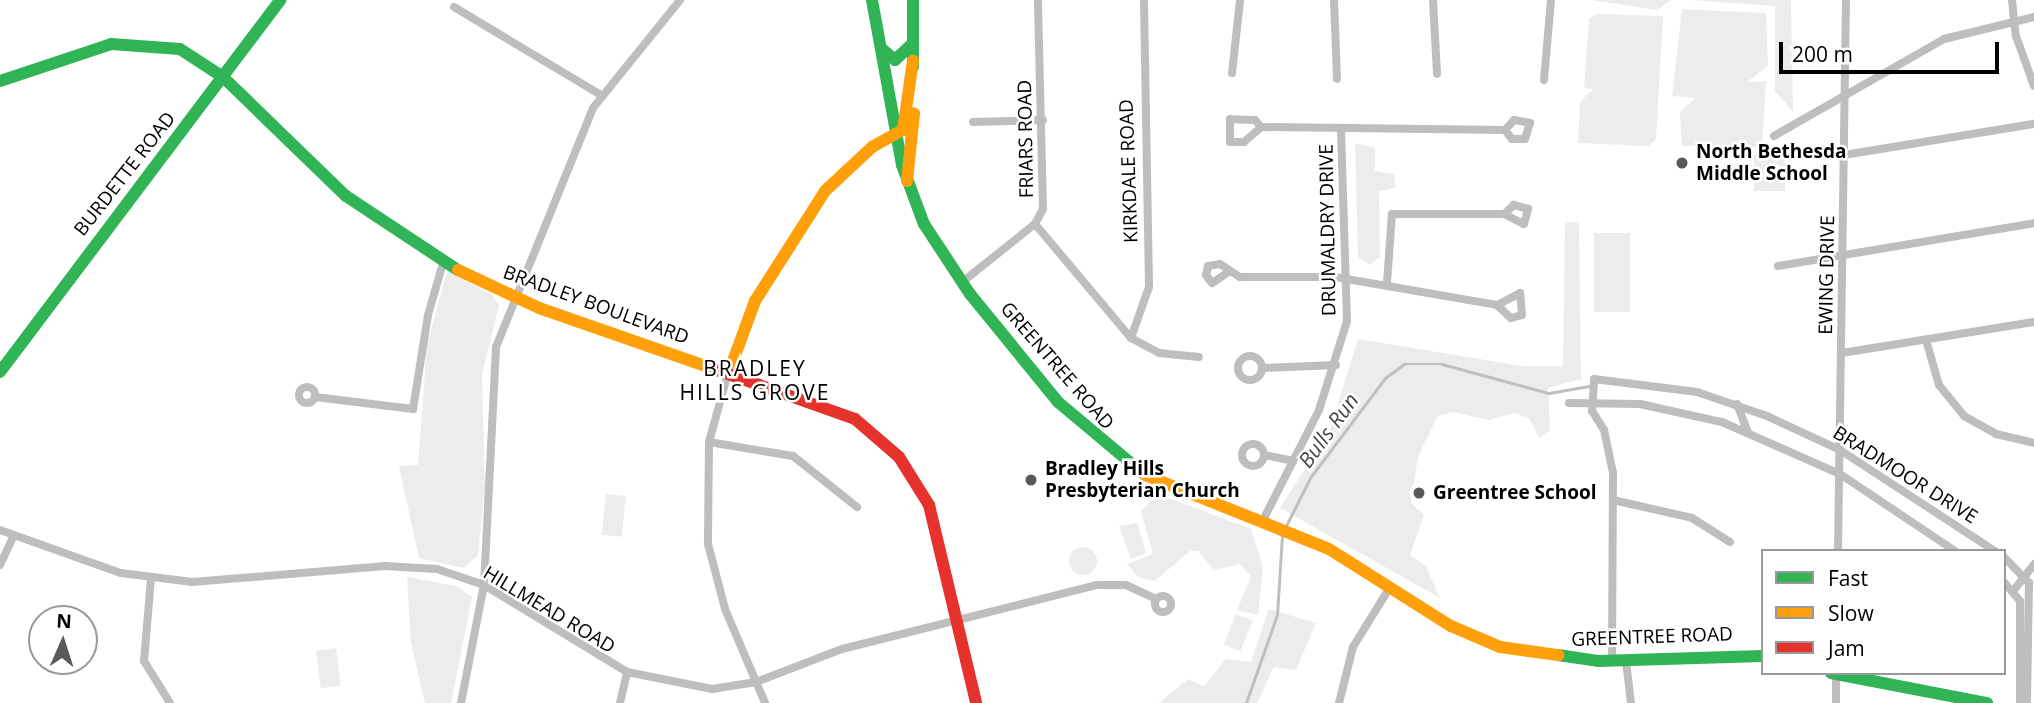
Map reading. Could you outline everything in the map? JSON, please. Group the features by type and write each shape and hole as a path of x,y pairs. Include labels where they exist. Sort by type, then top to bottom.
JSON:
{"street":[{"name":"BURDETTE ROAD","path":"0,372 280,0"},
{"path":"461,703 484,585 493,487 491,379 514,298 565,166 601,95 680,0"},
{"name":"GREENTREE ROAD","path":"872,0 897,140 907,181 924,224 961,283 1058,402 1109,452 1164,487 1343,555 1390,587 1489,643 1540,657 1612,662 1716,653 1761,656"},
{"path":"907,181 913,129 913,0"},
{"name":"FRIARS ROAD","path":"961,283 1035,224 1045,201 1038,0"},
{"name":"KIRKDALE ROAD","path":"1131,338 1149,287 1144,0"},
{"path":"1232,73 1240,0"},
{"path":"1334,0 1337,79"},
{"path":"1433,0 1437,74"},
{"path":"1544,80 1550,0"},
{"name":"EWING DRIVE","path":"1838,549 1846,0"},
{"path":"2011,0 2014,20 2034,86"},
{"path":"454,7 601,95"},
{"path":"1774,136 1845,93 1944,39 2034,17"},
{"name":"BRADLEY BOULEVARD","path":"0,81 132,42 180,49 223,77 330,182 443,263 514,298 843,412 891,447 929,505 959,621 976,703"},
{"path":"882,49 895,60 913,43"},
{"path":"897,140 906,123 913,61"},
{"path":"973,122 1043,120"},
{"path":"1844,155 2034,124"},
{"path":"1261,127 1506,130"},
{"name":"DRUMALDRY DRIVE","path":"1262,522 1336,365 1348,280 1341,128"},
{"path":"765,703 713,571 709,442 729,372 778,261 825,191 857,160 913,129"},
{"path":"1387,283 1392,214 1504,214"},
{"path":"1779,266 2034,223"},
{"path":"1035,224 1131,338 1159,353 1199,357"},
{"path":"315,397 413,409 428,314 443,263"},
{"path":"1227,274 1387,283 1497,305"},
{"path":"1842,353 2034,322"},
{"path":"1926,340 1938,385 1964,416 1996,434 2034,443"},
{"path":"1262,368 1336,365"},
{"name":"BRADMOOR DRIVE","path":"1592,401 1594,379 1667,386 1737,404 1840,450 1992,549"},
{"path":"1592,401 1611,452 1612,662"},
{"name":"BRADMOOR DRIVE","path":"1569,403 1592,401 1675,410 1748,432 1840,474 1952,549"},
{"path":"1737,404 1748,432"},
{"path":"709,442 793,456 857,507"},
{"path":"1265,456 1293,461"},
{"path":"1613,500 1692,518 1730,542"},
{"name":"HILLMEAD ROAD","path":"0,530 13,537 150,578 229,583 409,566 484,585 627,673 712,690 756,682 842,649 1097,585 1126,584 1156,599"},
{"path":"0,565 13,537"},
{"path":"2006,558 2027,575 2032,592 2027,703"},
{"path":"2020,703 2016,594 2034,564"},
{"path":"150,578 144,661 170,703"},
{"path":"2006,584 2016,594"},
{"path":"1339,703 1353,647 1390,587"},
{"path":"2016,594 2032,592"},
{"path":"1626,661 1631,703"},
{"path":"620,703 627,673"},
{"path":"1834,675 1836,703"},
{"path":"1839,675 1987,703"}],"shaded area":[{"path":"1592,0 1671,0 1657,10"},
{"path":"1689,0 1791,0 1793,112 1775,91 1775,6"},
{"path":"1682,9 1766,13 1768,66 1747,82 1766,81 1762,147 1682,146 1680,112 1695,98 1672,96"},
{"path":"1597,14 1663,16 1656,139 1649,146 1578,143 1580,102 1593,89 1584,88 1589,19"},
{"path":"1355,143 1375,148 1375,171 1394,174 1396,188 1379,191 1380,257 1370,265 1358,257"},
{"path":"1754,154 1785,154 1785,191 1754,191"},
{"path":"1565,222 1579,222 1581,379 1548,388 1550,430 1539,438 1529,418 1514,413 1489,420 1452,412 1438,416 1418,457 1411,503 1424,515 1410,555 1426,566 1440,598 1280,508 1330,429 1358,339 1522,366 1563,366"},
{"path":"1594,233 1630,233 1630,312 1594,312"},
{"path":"447,271 492,295 499,305 482,375 485,487 478,555 464,568 419,558 399,466 418,465 427,345"},
{"path":"606,494 626,496 622,537 602,535"},
{"path":"1158,494 1251,529 1263,567 1258,615 1237,610 1251,577 1240,564 1214,570 1198,551 1190,551 1155,581 1138,577 1127,564 1153,554 1141,511"},
{"path":"1137,523 1146,553 1131,559 1119,526"},
{"path":"1083,547 1093,551 1097,561 1093,571 1083,575 1073,571 1069,561 1073,551"},
{"path":"407,577 456,586 472,597 451,703 425,703 411,643"},
{"path":"1269,609 1316,623 1296,670 1274,667 1257,703 1159,703 1188,679 1204,686 1226,659 1251,662"},
{"path":"1236,614 1253,621 1240,651 1224,645"},
{"path":"336,648 341,686 321,688 316,650"}],"waterway":[{"name":"Bulls Run","path":"1284,530 1310,478 1385,378 1404,364 1442,364 1549,393 1588,386"},
{"name":"Bulls Run","path":"1246,703 1277,615 1282,536"}],"traffic: fast":[{"path":"0,372 280,0"},
{"path":"872,0 902,165 924,224 970,294 1058,402 1145,475"},
{"path":"913,0 913,67"},
{"path":"882,49 895,60 913,43"},
{"path":"0,81 111,44 180,49 223,77 346,196 458,270"},
{"path":"1558,655 1598,661 1761,656"},
{"path":"1841,675 1987,703"}],"traffic: slow":[{"path":"729,372 755,301 825,191 872,147 903,130 913,61"},
{"path":"907,181 914,113"},
{"path":"458,270 539,308 714,369"},
{"path":"1145,475 1329,549 1451,626 1500,647 1558,655"}],"traffic: jam":[{"path":"714,369 855,419 899,457 929,505 976,703"}],"place":[{"name":"North Bethesda Middle School","path":"1682,163"},
{"name":"Bradley Hills Presbyterian Church","path":"1031,480"},
{"name":"Greentree School","path":"1419,493"}],"district":[{"name":"BRADLEY HILLS GROVE","path":"755,380"}]}
